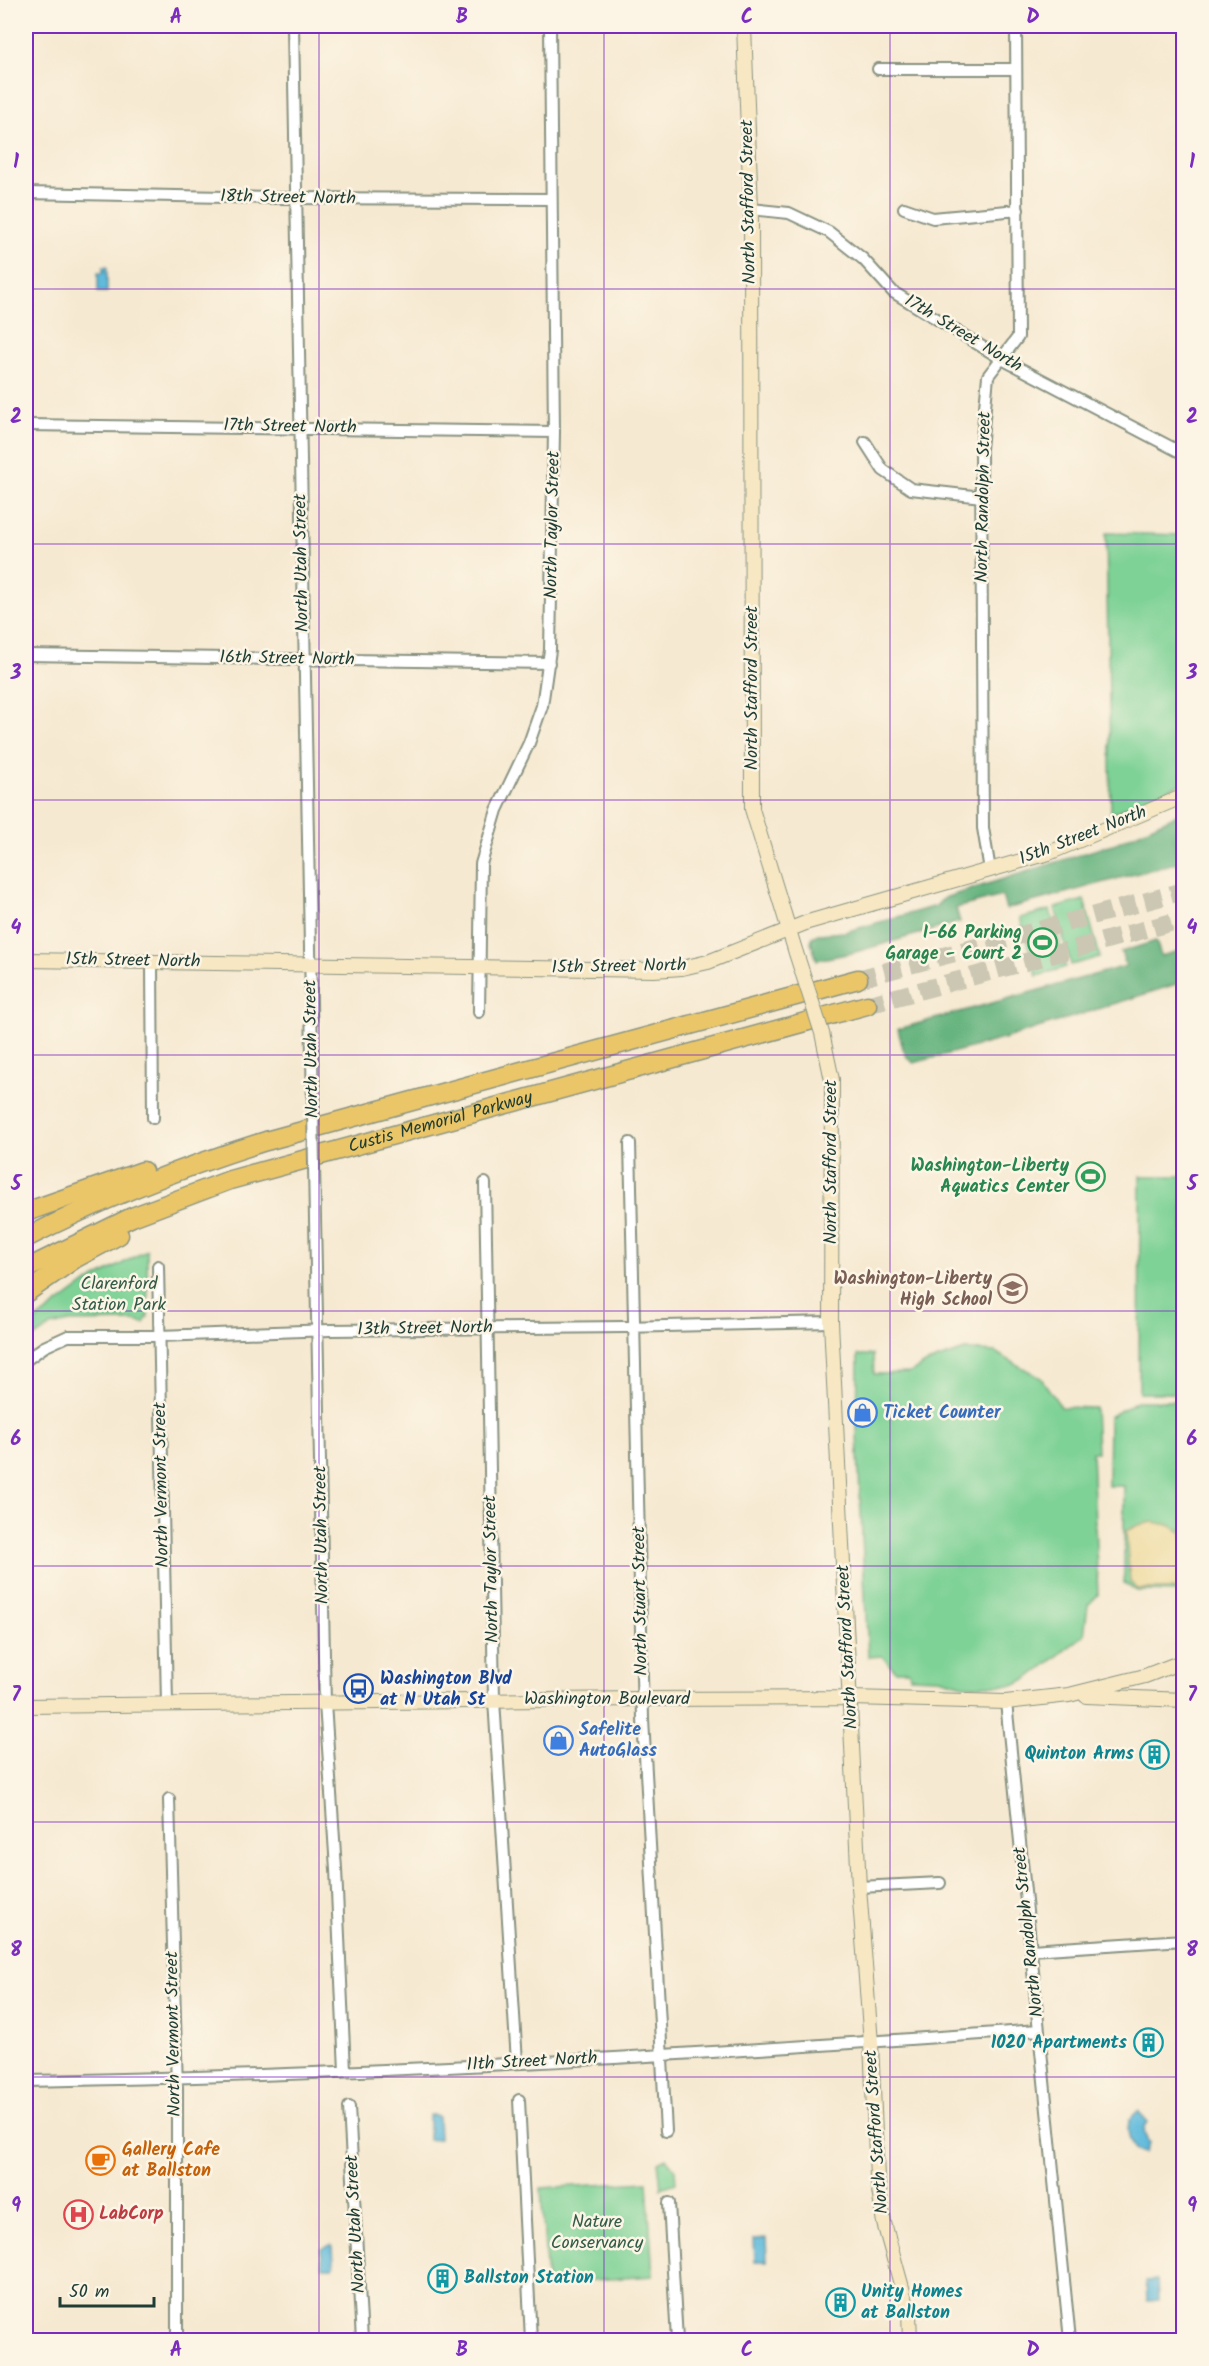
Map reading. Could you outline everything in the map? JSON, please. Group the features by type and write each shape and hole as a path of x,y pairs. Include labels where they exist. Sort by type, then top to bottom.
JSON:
{"highway":[{"name":"Custis Memorial Parkway","path":"26,1238 97,1203 170,1173 299,1131 858,979"},
{"name":"Custis Memorial Parkway","path":"26,1269 70,1245 152,1208 271,1167 867,1005"},
{"path":"26,1212 211,1146 272,1127 306,1118 405,1102"},
{"path":"26,1293 54,1271 99,1245 271,1167"}],"street":[{"name":"North Utah Street","path":"293,26 309,964 325,1703 336,1869 345,2071"},
{"name":"North Taylor Street","path":"479,1012 481,864 496,810 542,706 549,663 554,432 550,26"},
{"name":"North Stafford Street","path":"744,26 751,209 752,809 822,1033 832,1080 831,1322 859,1887 880,2200 891,2251 909,2313 910,2340"},
{"name":"North Randolph Street","path":"990,870 983,828 981,449 988,376 1018,337 1016,26"},
{"path":"878,69 1016,69"},
{"name":"18th Street North","path":"26,193 296,199 551,199"},
{"path":"904,208 933,218 1018,210"},
{"name":"17th Street North","path":"751,209 789,213 829,232 863,259 893,292 1002,360 1184,454"},
{"name":"17th Street North","path":"26,425 554,432"},
{"path":"865,441 883,470 911,489 982,497"},
{"name":"16th Street North","path":"26,655 549,663"},
{"name":"15th Street North","path":"26,960 480,968 654,970 682,968 741,951 819,919 1048,853 1184,796"},
{"path":"152,962 153,1118"},
{"name":"North Stuart Street","path":"630,1143 643,1699 666,2131"},
{"name":"North Taylor Street","path":"485,1183 494,1700 517,2062"},
{"name":"North Vermont Street","path":"158,1266 167,1704"},
{"name":"13th Street North","path":"26,1360 44,1347 68,1336 831,1322"},
{"name":"Washington Boulevard","path":"26,1706 850,1698 1006,1702 1069,1695 1145,1676 1184,1661"},
{"path":"1069,1695 1184,1700"},
{"name":"North Randolph Street","path":"1006,1702 1070,2340"},
{"name":"North Vermont Street","path":"169,1799 176,2078 177,2340"},
{"path":"859,1887 940,1883"},
{"path":"1031,1950 1184,1940"},
{"name":"11th Street North","path":"26,2081 345,2071 871,2043 1039,2030"},
{"path":"519,2100 531,2340"},
{"name":"North Utah Street","path":"349,2107 362,2340"},
{"path":"669,2203 677,2340"}],"green space":[{"path":"1106,533 1184,535 1183,783 1111,814"},
{"path":"1183,812 1183,861 1006,909 1002,896 956,908 960,922 852,953 817,960 811,943 812,937 818,934 845,932 936,906 944,898 1116,843"},
{"path":"1084,900 1100,957 1071,965 1055,908"},
{"name":"I-66 Parking Garage - Court 2","path":"1050,910 1066,967 1037,976 1020,918"},
{"path":"1156,941 1161,956 1183,950 1183,982 1003,1039 914,1063 905,1053 898,1029 1126,966 1121,952"},
{"path":"1140,1176 1183,1176 1183,1393 1139,1393"},
{"name":"Clarenford Station Park","path":"147,1250 148,1316 144,1323 133,1321 69,1322 51,1326 26,1343 26,1328 33,1322 85,1284"},
{"path":"965,1350 995,1352 1041,1378 1061,1407 1095,1408 1097,1452 1092,1452 1098,1595 1088,1605 1084,1635 1029,1678 1013,1685 964,1685 939,1678 910,1677 909,1671 896,1671 882,1656 868,1657 857,1434 858,1355 873,1355 874,1374 910,1373 927,1363"},
{"path":"1137,1401 1183,1401 1183,1592 1137,1591 1124,1583 1124,1486 1108,1486 1109,1417"},
{"path":"666,2158 675,2170 676,2183 661,2188 658,2162"},
{"name":"Nature Conservancy","path":"647,2182 653,2276 547,2283 541,2188"}],"sand":[{"path":"1153,1522 1169,1525 1183,1533 1183,1589 1138,1589 1130,1582 1126,1531 1138,1525"}],"water":[{"path":"103,267 107,267 107,292 98,292 98,273 103,273"},
{"path":"1138,2111 1148,2122 1144,2132 1149,2143 1145,2153 1136,2151 1128,2130 1130,2120"},
{"path":"429,2115 438,2117 439,2139 429,2140"},
{"path":"766,2238 767,2261 755,2261 754,2239"},
{"path":"331,2245 334,2265 323,2267 321,2248"},
{"path":"1157,2280 1158,2300 1147,2301 1146,2281"}],"tunnel":[{"path":"858,979 1184,891"},
{"path":"867,1005 1184,919"}],"place":[{"name":"I-66 Parking Garage - Court 2","path":"1043,943"},
{"name":"Washington-Liberty Aquatics Center","path":"1090,1176"},
{"name":"Washington-Liberty High School","path":"1013,1289"},
{"name":"Ticket Counter","path":"862,1413"},
{"name":"Washington Blvd at N Utah St","path":"359,1689"},
{"name":"Safelite AutoGlass","path":"558,1740"},
{"name":"Quinton Arms","path":"1155,1754"},
{"name":"1020 Apartments","path":"1148,2043"},
{"name":"Gallery Cafe at Ballston","path":"101,2160"},
{"name":"LabCorp","path":"78,2214"},
{"name":"Ballston Station","path":"443,2278"},
{"name":"Unity Homes at Ballston","path":"840,2302"}]}
